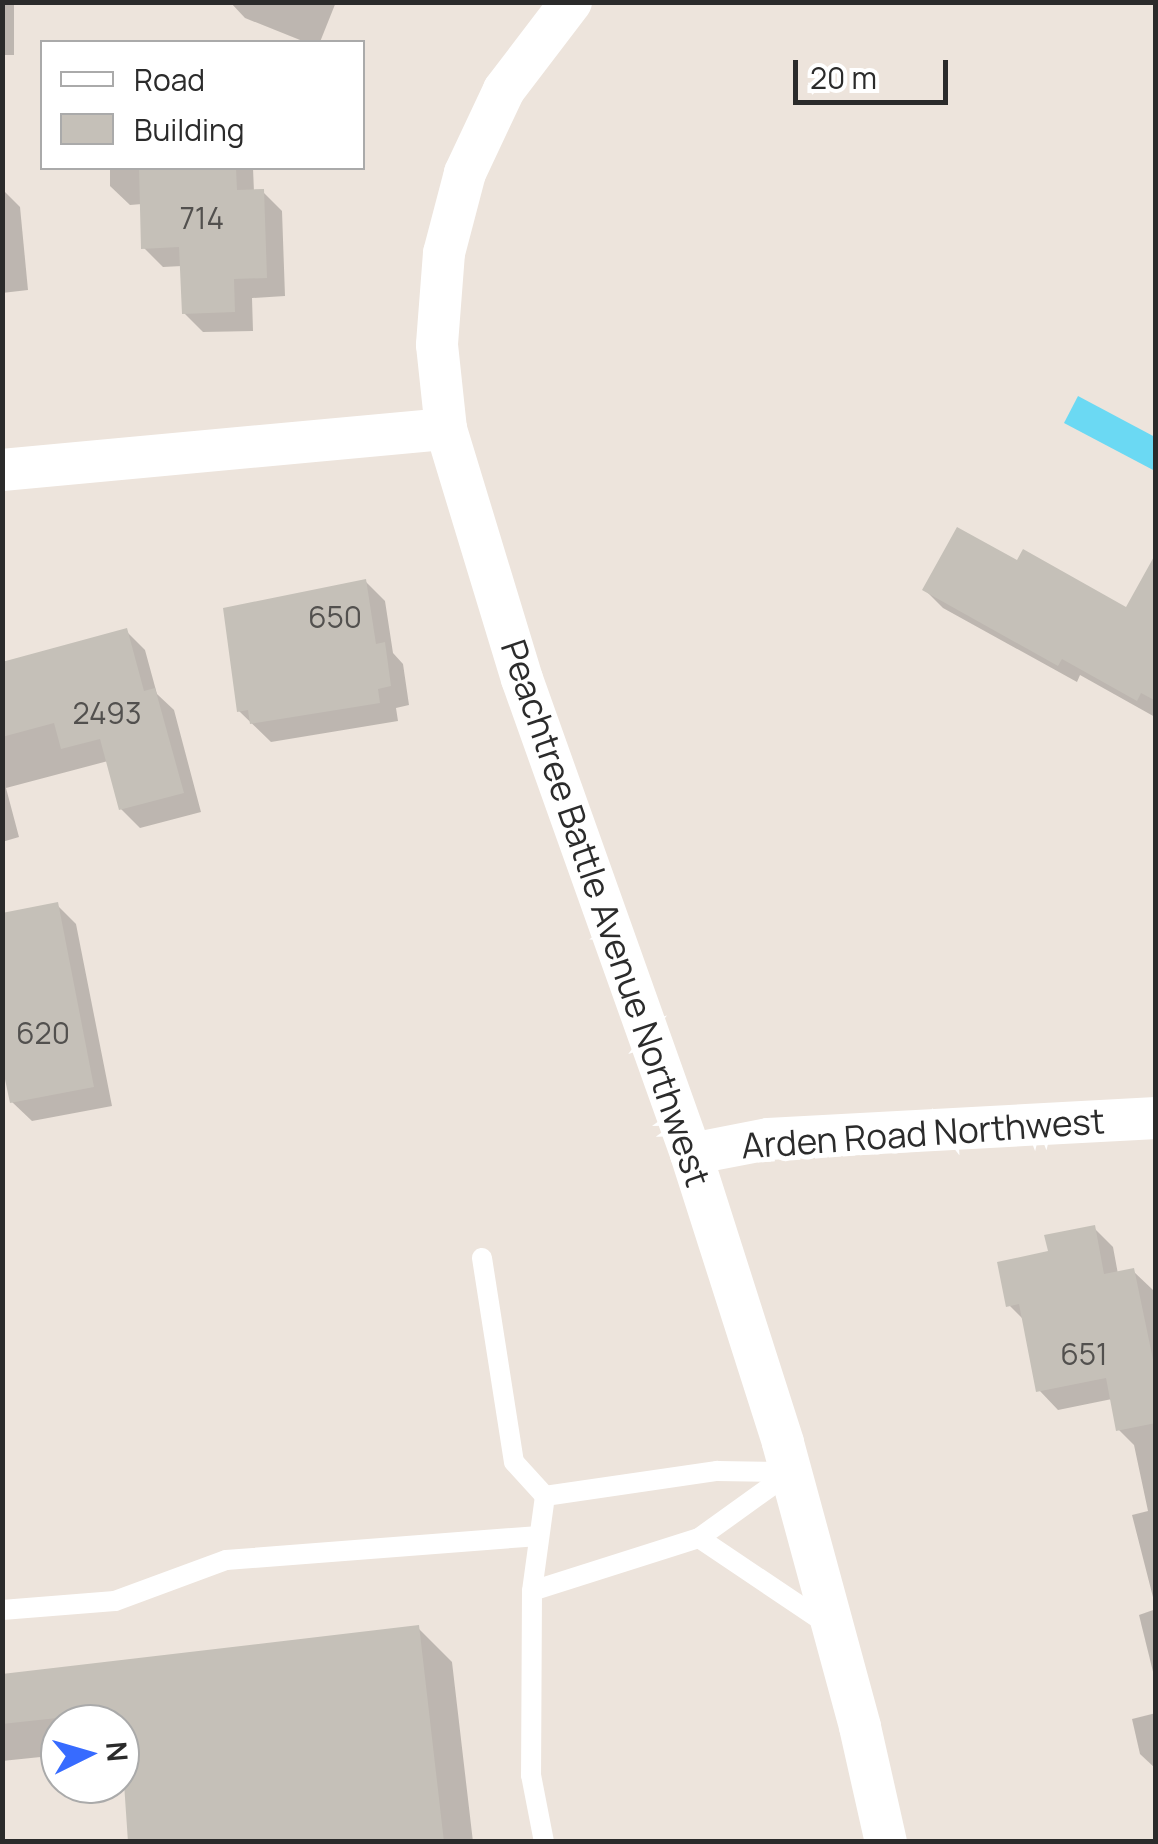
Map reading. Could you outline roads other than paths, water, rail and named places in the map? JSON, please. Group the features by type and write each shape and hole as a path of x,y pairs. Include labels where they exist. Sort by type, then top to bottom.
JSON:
{"street":[{"name":"Peachtree Battle Avenue Northwest","path":"571,2 504,90 465,173 442,271 437,345 446,429 522,679 691,1154 791,1472 886,1842"},
{"path":"2,470 446,429"},
{"name":"Arden Road Northwest","path":"691,1154 768,1139 1156,1118"}],"lane":[{"path":"482,1258 514,1462 545,1496 532,1591 531,1775 544,1842"},
{"path":"545,1496 717,1471 791,1472"},
{"path":"532,1591 698,1538 791,1472"},
{"path":"2,1610 116,1601 226,1560 540,1536"},
{"path":"698,1538 833,1628"}],"water":[{"path":"1078,396 1155,437 1155,471 1064,423"}]}
